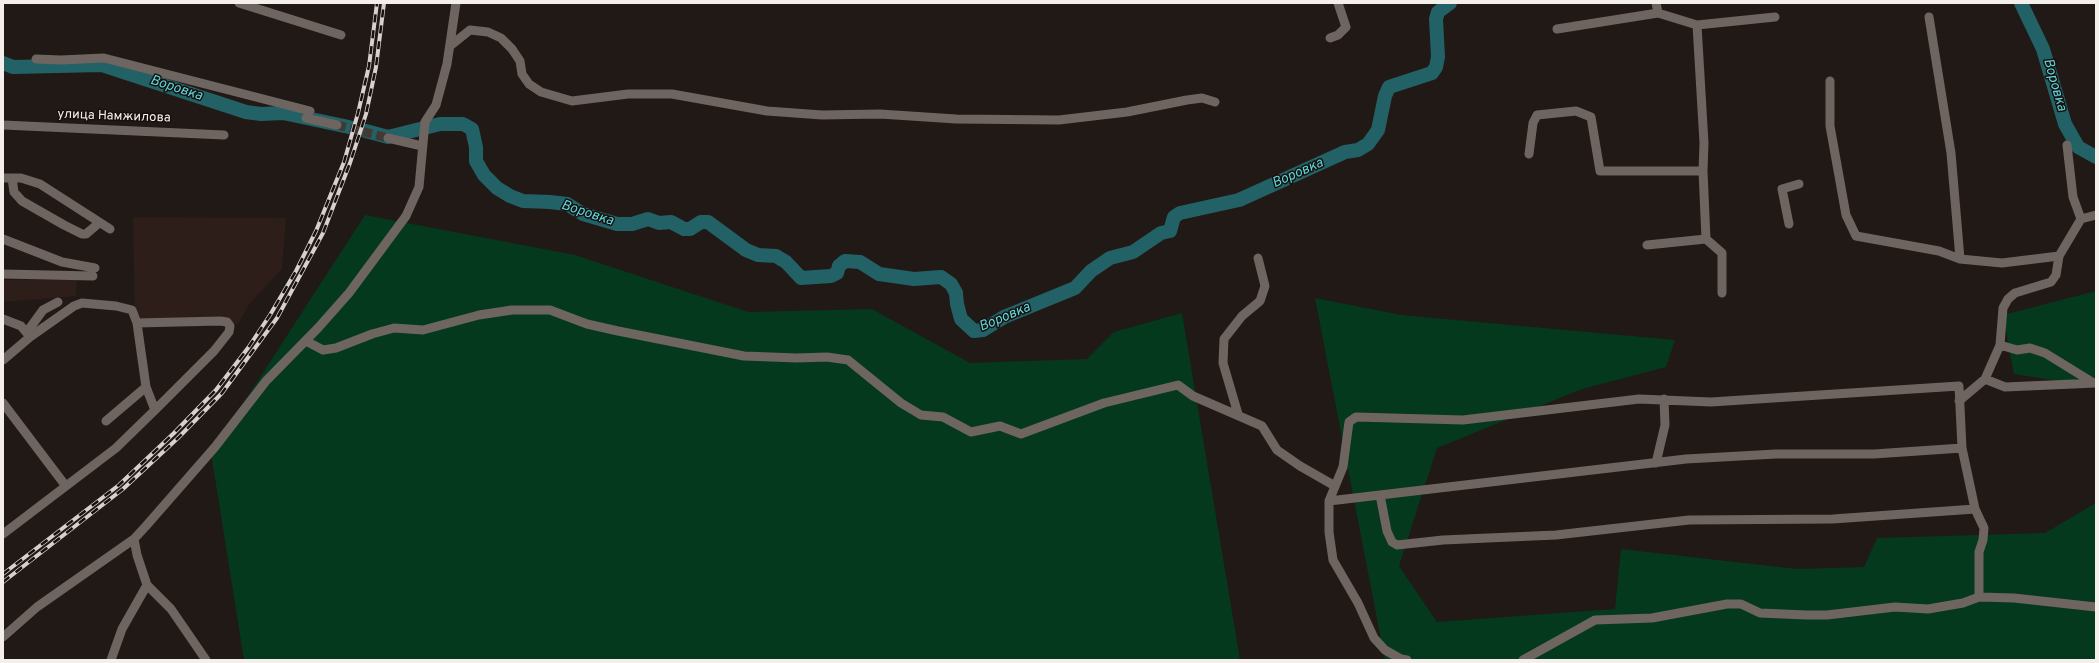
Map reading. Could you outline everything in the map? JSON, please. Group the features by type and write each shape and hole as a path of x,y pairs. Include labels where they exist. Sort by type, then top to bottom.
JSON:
{"street":[{"path":"239,3 341,35"},
{"path":"3,637 55,593 134,539 215,447 266,381 306,341 349,293 406,216 419,187 425,122 436,105 448,64 456,3"},
{"path":"1330,38 1338,36 1346,27 1338,3"},
{"path":"1656,3 1658,13"},
{"path":"1557,29 1658,13 1696,25 1775,17"},
{"path":"1929,17 1951,153 1960,259"},
{"path":"1696,25 1704,143 1703,171 1706,239 1722,253 1722,293"},
{"path":"450,46 470,30 488,32 501,38 512,49 520,61 522,74 530,84 541,92 572,101 628,94 672,94 767,111 822,115 880,114 956,119 1059,120 1127,112 1202,98 1215,102"},
{"path":"36,59 60,60 104,58 308,114 337,125"},
{"path":"1830,82 1830,126 1846,215 1856,236 1939,251 1960,259 2002,263 2058,256"},
{"path":"1529,154 1533,123 1537,115 1576,111 1591,116 1600,171 1703,171"},
{"name":"улица Намжилова","path":"3,125 224,135"},
{"path":"388,138 422,146"},
{"path":"2067,145 2073,197 2081,219"},
{"path":"99,223 86,234 82,234 22,201 14,192 7,178 22,178 40,184 99,223 110,228"},
{"path":"1789,224 1782,189 1799,184"},
{"path":"1959,401 1985,379 2000,345 2003,308 2008,298 2015,293 2051,282 2056,275 2058,256 2081,219 2096,215"},
{"path":"3,239 62,262 94,272 3,274"},
{"path":"1647,245 1706,239"},
{"path":"1238,414 1223,363 1224,339 1242,316 1260,301 1265,286 1258,258"},
{"path":"28,335 43,310 58,302"},
{"path":"3,360 28,335 74,306 82,303 116,306 132,310 137,323 146,387 155,410"},
{"path":"306,341 323,350 336,348 372,334 394,328 423,330 479,315 512,310 550,310 587,324 610,330 744,356 797,358 827,356 848,360 901,403 921,415 943,418 971,432 1000,426 1021,434 1104,403 1178,385 1193,396 1238,414 1262,426 1277,450 1300,466 1335,486"},
{"path":"3,319 21,326 28,335"},
{"path":"3,534 47,502 65,485 116,448 214,351 228,332 230,326 227,322 220,321 137,323"},
{"path":"2000,345 2017,350 2030,348 2046,353 2095,383"},
{"path":"1985,379 2004,387 2095,383"},
{"path":"1407,660 1401,659 1385,650 1374,638 1358,603 1333,560 1329,532 1329,501 1343,467 1349,422 1356,417 1463,420 1639,399 1711,402 1952,385 1959,386 1962,448 1975,509 1984,528 1983,540 1979,552 1979,597"},
{"path":"106,421 146,387"},
{"path":"1656,463 1664,425 1664,399"},
{"path":"3,403 65,485"},
{"path":"1329,501 1656,463 1776,454 1874,454 1962,448"},
{"path":"1380,495 1387,531 1392,542 1397,545 1443,540 1556,535 1689,520 1833,520 1975,509"},
{"path":"134,539 137,555 147,585 171,609 206,660"},
{"path":"111,660 122,629 147,585"},
{"path":"1523,660 1595,620 1652,618 1727,604 1741,604 1760,613 1827,615 1895,607 1928,609 1963,603 1979,597 2014,598 2096,607"}],"shaded area":[{"path":"133,217 286,218 282,269 250,303 238,324 135,323"},
{"path":"3,280 77,280 76,296 3,302"}],"green space":[{"path":"365,215 575,255 748,312 872,309 970,363 1087,359 1114,332 1182,313 1240,660 244,660 211,453"},
{"path":"2096,291 2096,387 2014,374 2003,315"},
{"path":"1315,298 1401,315 1675,340 1666,367 1582,389 1437,448 1399,566 1437,622 1615,609 1621,549 1797,569 1864,567 1877,538 2045,533 2096,503 2096,660 1385,660"}],"waterway":[{"name":"Воровка","path":"366,131 388,137 440,124 463,124 472,129 476,147 476,161 484,175 497,188 510,196 523,201 567,204 583,214 617,224 632,224 648,219 659,223 671,222 684,229 690,229 701,222 708,222 746,250 758,255 776,256 786,262 801,278 831,276 837,273 839,266 845,261 860,262 879,274 914,279 941,277 951,284 956,293 961,319 974,331 983,330 1004,317 1075,288 1091,271 1110,258 1133,252 1161,233 1170,231 1174,217 1180,213 1239,200 1345,152 1358,150 1368,144 1378,130 1385,96 1389,87 1432,73 1436,67 1438,57 1436,19 1438,12 1450,3"},
{"name":"Воровка","path":"2021,3 2043,49 2065,124 2078,147 2096,157"},
{"name":"Воровка","path":"3,63 13,67 102,65 246,112 261,114 283,113 349,127"}],"tunnel":[{"path":"337,125 388,138"}],"railway":[{"path":"3,574 119,485 174,433 216,390 248,348 270,315 296,271 316,231 344,162 369,66 377,3"},
{"path":"3,582 123,489 178,438 222,393 277,318 323,233 350,163 366,114 376,67 384,3"}]}
